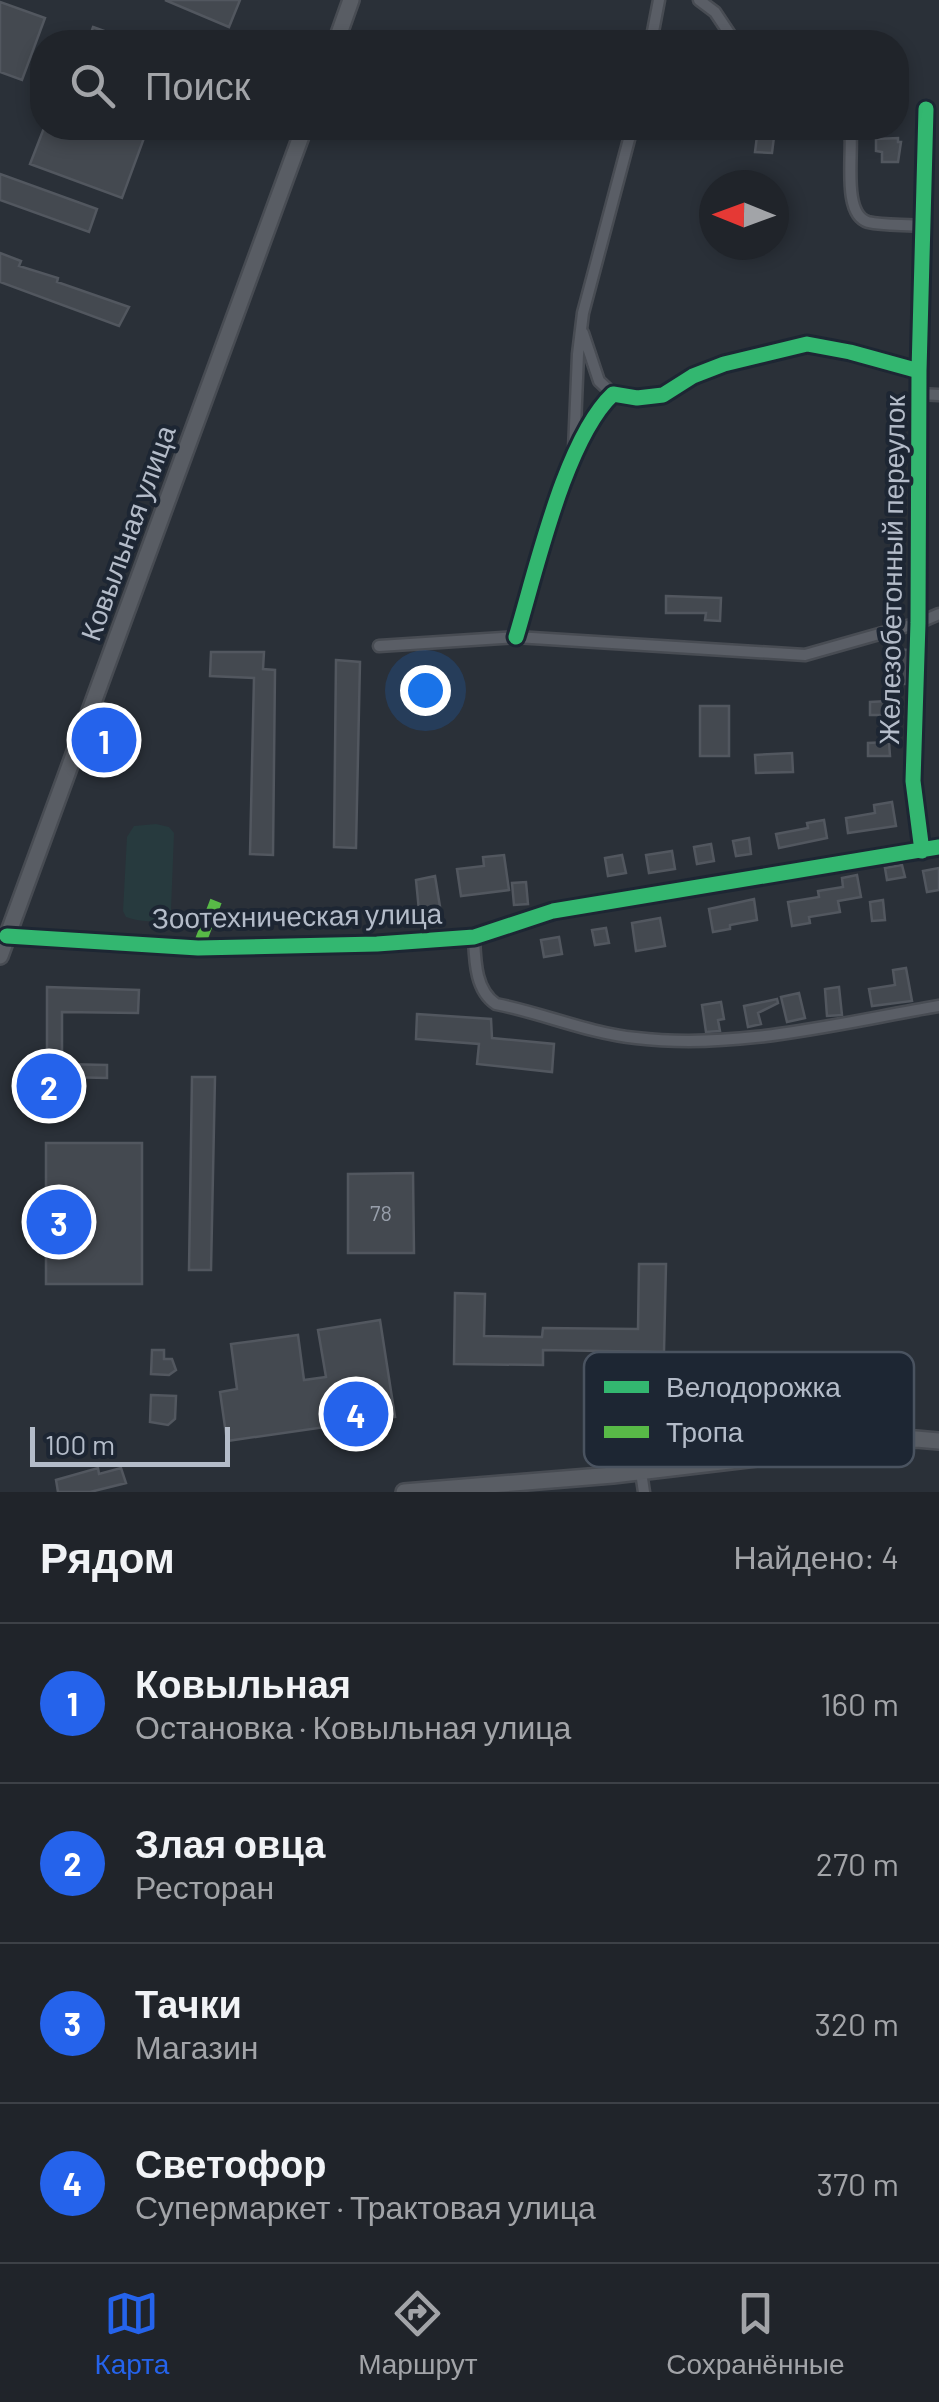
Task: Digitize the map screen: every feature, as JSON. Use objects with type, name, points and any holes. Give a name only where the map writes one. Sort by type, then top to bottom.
[{"type":"main road","points":[[340,30],[351,0]]},
{"type":"main road","name":"Ковыльная улица","points":[[0,956],[300,140]]},
{"type":"main road","points":[[914,1440],[939,1441]]},
{"type":"main road","points":[[404,1492],[684,1467]]},
{"type":"street","points":[[653,30],[659,0]]},
{"type":"street","points":[[700,0],[715,12],[727,30]]},
{"type":"street","name":"Железобетонный переулок","points":[[922,851],[914,781],[926,109]]},
{"type":"street","points":[[574,450],[581,328],[629,140]]},
{"type":"street","points":[[850,140],[851,202],[857,214],[866,222],[924,226]]},
{"type":"street","points":[[581,328],[599,381],[613,394],[638,398],[664,395],[693,376],[724,364],[807,344],[919,370]]},
{"type":"street","points":[[516,636],[574,450],[602,404],[613,394]]},
{"type":"street","points":[[919,394],[939,395]]},
{"type":"street","points":[[380,646],[516,636],[805,655],[939,614]]},
{"type":"street","name":"Зоотехническая улица","points":[[7,936],[198,948],[377,944],[474,937],[553,911],[939,847]]},
{"type":"street","points":[[474,937],[476,968],[485,996],[496,1004],[578,1028],[636,1038],[735,1041],[939,1006]]},
{"type":"street","points":[[641,1472],[644,1492]]},
{"type":"green space","points":[[134,826],[169,827],[174,833],[171,910],[163,919],[136,920],[126,917],[123,911],[127,837]]},
{"type":"building","points":[[165,0],[240,0],[229,27]]},
{"type":"building","points":[[0,2],[45,18],[41,30],[30,30],[30,58],[22,80],[0,72]]},
{"type":"building","points":[[39,140],[143,140],[122,198],[30,164]]},
{"type":"building","points":[[756,140],[774,140],[772,153],[755,152]]},
{"type":"building","points":[[876,140],[901,142],[898,162],[882,162],[882,152],[876,151]]},
{"type":"building","points":[[0,174],[97,209],[89,232],[0,200]]},
{"type":"building","points":[[0,253],[21,261],[19,266],[58,278],[57,282],[129,307],[119,326],[0,282]]},
{"type":"building","points":[[666,596],[721,598],[720,621],[705,620],[706,613],[666,613]]},
{"type":"building","points":[[894,649],[908,650],[906,684],[893,684]]},
{"type":"building","points":[[211,652],[264,652],[263,669],[275,670],[273,855],[250,854],[254,678],[210,676]]},
{"type":"building","points":[[336,660],[360,662],[356,848],[334,847]]},
{"type":"building","points":[[888,701],[889,715],[870,715],[870,702]]},
{"type":"building","points":[[700,706],[729,706],[729,756],[700,756]]},
{"type":"building","points":[[889,742],[890,756],[868,756],[868,743]]},
{"type":"building","points":[[792,753],[793,772],[756,773],[755,755]]},
{"type":"building","points":[[892,802],[896,826],[848,833],[846,818],[875,813],[874,805]]},
{"type":"building","points":[[824,820],[827,838],[779,848],[776,834],[808,828],[807,823]]},
{"type":"building","points":[[749,838],[751,854],[736,856],[733,841]]},
{"type":"building","points":[[711,844],[714,861],[697,864],[694,847]]},
{"type":"building","points":[[672,851],[675,869],[649,873],[646,855]]},
{"type":"building","points":[[504,855],[509,890],[461,896],[457,869],[484,866],[483,857]]},
{"type":"building","points":[[622,855],[626,873],[608,876],[605,858]]},
{"type":"building","points":[[902,865],[905,877],[887,880],[885,868]]},
{"type":"building","points":[[939,868],[939,890],[927,892],[923,871]]},
{"type":"building","points":[[857,875],[861,897],[838,901],[840,912],[809,917],[810,923],[792,926],[788,902],[819,897],[818,891],[843,887],[842,878]]},
{"type":"building","points":[[435,876],[442,919],[420,921],[416,880]]},
{"type":"building","points":[[526,882],[528,904],[514,905],[512,883]]},
{"type":"building","points":[[754,899],[757,920],[713,932],[709,909]]},
{"type":"building","points":[[883,900],[885,920],[872,921],[870,902]]},
{"type":"building","points":[[660,918],[665,946],[636,951],[632,923]]},
{"type":"building","points":[[606,928],[609,943],[595,945],[592,930]]},
{"type":"building","points":[[559,937],[562,954],[544,957],[541,940]]},
{"type":"building","points":[[906,968],[912,1001],[872,1006],[869,989],[895,985],[893,970]]},
{"type":"building","points":[[47,987],[139,990],[138,1013],[62,1012],[62,1064],[107,1065],[107,1078],[63,1077],[63,1099],[39,1099],[38,1053],[47,1053]]},
{"type":"building","points":[[839,987],[842,1015],[827,1016],[825,989]]},
{"type":"building","points":[[799,993],[805,1018],[787,1022],[781,997]]},
{"type":"building","points":[[777,999],[778,1003],[758,1013],[761,1024],[748,1027],[744,1006]]},
{"type":"building","points":[[721,1002],[724,1019],[718,1020],[720,1031],[706,1032],[702,1005]]},
{"type":"building","points":[[417,1014],[491,1019],[492,1038],[554,1044],[552,1072],[477,1064],[479,1044],[416,1039]]},
{"type":"building","points":[[192,1077],[215,1077],[211,1270],[189,1270]]},
{"type":"building","points":[[46,1143],[142,1143],[142,1284],[46,1284]]},
{"type":"building","points":[[413,1173],[414,1253],[348,1253],[348,1174]]},
{"type":"building","points":[[639,1264],[666,1264],[664,1352],[543,1350],[543,1365],[454,1364],[455,1293],[485,1294],[484,1336],[542,1337],[543,1328],[638,1329]]},
{"type":"building","points":[[380,1320],[395,1417],[227,1441],[220,1392],[237,1389],[231,1344],[298,1335],[304,1380],[326,1377],[318,1330]]},
{"type":"building","points":[[152,1350],[164,1350],[164,1359],[172,1359],[176,1370],[169,1375],[151,1374]]},
{"type":"building","points":[[151,1395],[176,1396],[175,1419],[168,1425],[150,1422]]},
{"type":"building","points":[[98,1468],[99,1474],[121,1468],[126,1483],[90,1492],[58,1492],[56,1480]]},
{"type":"marked path","points":[[198,948],[216,901]]},
{"type":"cycle path","points":[[922,851],[913,781],[926,109]]},
{"type":"cycle path","points":[[516,637],[566,473],[596,415],[613,394],[637,398],[663,395],[693,376],[724,364],[807,344],[919,371]]},
{"type":"cycle path","points":[[7,936],[198,948],[377,944],[474,937],[553,911],[939,847]]},
{"type":"place","name":"Ковыльная","points":[[104,740]]},
{"type":"place","name":"Злая овца","points":[[49,1086]]},
{"type":"place","name":"Тачки","points":[[59,1222]]},
{"type":"place","name":"Светофор","points":[[356,1414]]}]
